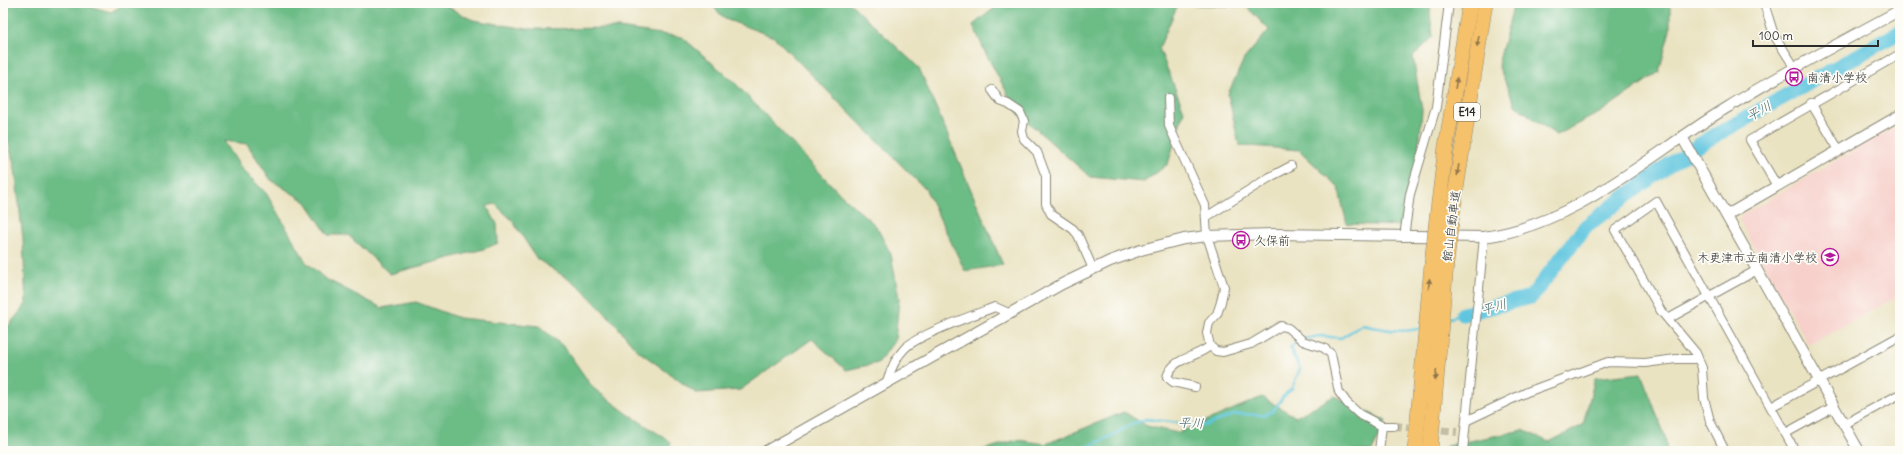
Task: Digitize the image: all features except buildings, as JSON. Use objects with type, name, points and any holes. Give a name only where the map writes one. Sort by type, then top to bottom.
[{"type":"highway","name":"館山自動車道","points":[[1444,220],[1446,146],[1470,3]]},
{"type":"highway","name":"館山自動車道","points":[[1415,451],[1424,339],[1434,305],[1444,220],[1485,3]]},
{"type":"highway","name":"館山自動車道","points":[[1430,451],[1439,336],[1434,305]]},
{"type":"street","points":[[1404,237],[1406,210],[1436,108],[1449,3]]},
{"type":"street","points":[[1764,3],[1774,35],[1795,68]]},
{"type":"street","points":[[766,451],[1093,269],[1141,250],[1184,239],[1208,236],[1272,234],[1484,237],[1521,228],[1576,205],[1617,181],[1728,107],[1900,10]]},
{"type":"street","points":[[1777,186],[1750,140],[1812,103],[1900,54]]},
{"type":"street","points":[[992,90],[1000,101],[1008,104],[1020,112],[1024,120],[1022,131],[1024,139],[1037,152],[1046,176],[1046,204],[1051,214],[1073,229],[1078,235],[1093,269]]},
{"type":"street","points":[[1168,98],[1169,126],[1205,205],[1208,236],[1224,287],[1217,314],[1210,323],[1207,333],[1210,346],[1216,351],[1223,352],[1251,344],[1281,326],[1288,328],[1301,340],[1324,348],[1332,354],[1340,392],[1359,414],[1382,426],[1394,426]]},
{"type":"street","points":[[1812,103],[1839,150]]},
{"type":"street","points":[[1727,216],[1900,115]]},
{"type":"street","points":[[1682,137],[1857,450]]},
{"type":"street","points":[[1206,217],[1270,177],[1291,166]]},
{"type":"street","points":[[1725,451],[1712,426],[1707,410],[1704,398],[1702,368],[1696,353],[1661,310],[1615,230],[1656,201],[1786,433],[1794,449],[1791,451]]},
{"type":"street","points":[[1463,451],[1461,432],[1466,421],[1484,237]]},
{"type":"street","points":[[1668,319],[1757,270]]},
{"type":"street","points":[[886,384],[891,369],[899,354],[916,341],[995,307],[1011,314]]},
{"type":"street","points":[[1771,407],[1900,336]]},
{"type":"street","points":[[1195,387],[1173,382],[1167,377],[1169,369],[1176,362],[1204,351],[1210,346]]},
{"type":"street","points":[[1466,421],[1527,392],[1608,362],[1645,363],[1676,359],[1698,359]]},
{"type":"street","points":[[1843,425],[1900,395]]},
{"type":"street","points":[[1786,433],[1833,407]]},
{"type":"street","points":[[1379,451],[1382,426]]},
{"type":"shaded area","name":"木更津市立南清小学校","points":[[1900,124],[1900,295],[1811,344],[1807,342],[1739,220],[1742,215]]},
{"type":"green space","points":[[3,3],[78,3],[111,12],[126,3],[440,3],[473,20],[527,29],[619,28],[682,37],[734,82],[841,195],[876,226],[891,254],[899,299],[895,340],[878,363],[846,370],[812,339],[740,390],[696,393],[637,350],[611,319],[579,286],[537,259],[512,220],[495,204],[487,206],[497,224],[498,243],[484,249],[390,274],[348,235],[328,235],[306,202],[271,180],[247,144],[224,141],[241,168],[266,193],[306,262],[324,278],[382,308],[416,302],[459,318],[539,326],[565,348],[593,388],[628,414],[671,442],[668,451],[3,451],[7,422],[3,414],[3,343],[6,329],[26,304],[23,239],[15,169],[3,120]]},
{"type":"green space","points":[[710,3],[850,3],[919,68],[1003,265],[965,271],[926,190],[774,37],[725,19]]},
{"type":"green space","points":[[1001,3],[1431,3],[1430,13],[1433,37],[1413,57],[1422,110],[1418,164],[1404,226],[1347,224],[1338,187],[1299,150],[1239,145],[1228,94],[1244,59],[1269,30],[1247,7],[1178,4],[1159,48],[1184,111],[1168,164],[1144,182],[1090,177],[1018,113],[986,54],[973,25]]},
{"type":"green space","points":[[1514,3],[1666,3],[1670,7],[1670,30],[1659,72],[1601,112],[1556,135],[1515,105],[1498,65]]},
{"type":"green space","points":[[1641,373],[1665,436],[1667,451],[1445,451],[1446,446],[1523,430],[1549,442],[1583,425],[1595,378]]},
{"type":"green space","points":[[1334,396],[1386,421],[1372,451],[979,451],[1017,440],[1046,444],[1124,412],[1147,426],[1178,433],[1262,397],[1296,417]]},
{"type":"waterway","name":"平川","points":[[1463,314],[1531,297],[1586,226],[1664,168],[1707,140],[1900,32]]},
{"type":"waterway","name":"平川","points":[[1447,319],[1463,314]]},
{"type":"waterway","name":"平川","points":[[1304,339],[1320,336],[1341,338],[1362,325],[1399,331],[1422,328]]},
{"type":"waterway","name":"平川","points":[[1073,451],[1088,447],[1130,425],[1146,419],[1204,426],[1236,414],[1263,415],[1273,411],[1283,397],[1292,388],[1300,369],[1290,348],[1299,341]]},
{"type":"tunnel","points":[[1394,426],[1457,432]]},
{"type":"place","name":"南清小学校","points":[[1794,77]]},
{"type":"place","name":"久保前","points":[[1241,240]]},
{"type":"place","name":"木更津市立南清小学校","points":[[1830,257]]}]
